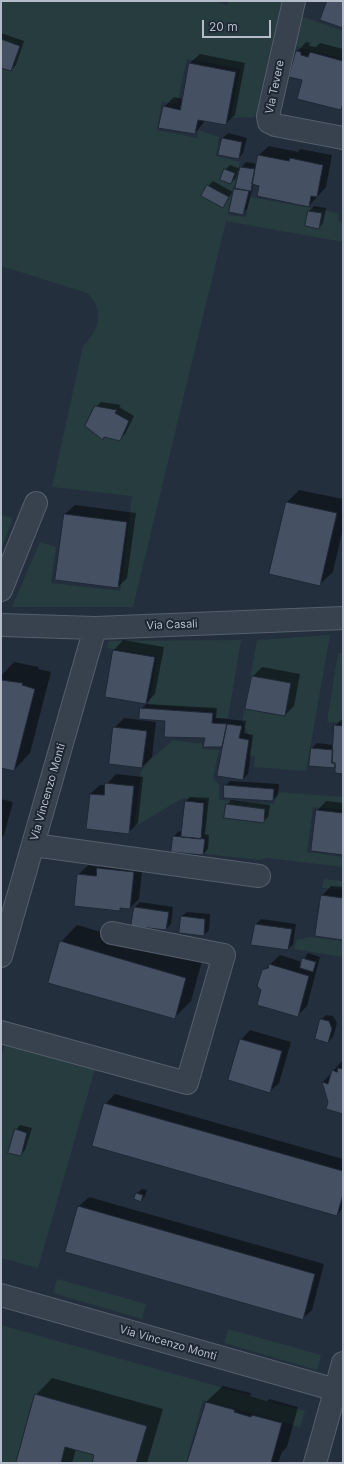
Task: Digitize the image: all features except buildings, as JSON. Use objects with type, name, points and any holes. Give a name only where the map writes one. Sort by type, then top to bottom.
[{"type":"street","name":"Via Tevere","points":[[294,1],[268,116],[269,122],[275,125],[343,138]]},
{"type":"street","points":[[1,590],[36,503]]},
{"type":"street","points":[[343,602],[343,618]]},
{"type":"street","name":"Via Casali","points":[[1,625],[95,628],[343,618]]},
{"type":"street","name":"Via Vincenzo Monti","points":[[1,956],[9,900],[35,840],[95,628]]},
{"type":"street","points":[[35,840],[259,871]]},
{"type":"street","points":[[1,1032],[187,1083],[224,955],[112,933]]},
{"type":"street","name":"Via Vincenzo Monti","points":[[1,1295],[336,1390]]},
{"type":"street","points":[[315,1463],[343,1363]]},
{"type":"green space","points":[[1,1],[214,1],[227,5],[228,1],[282,1],[255,117],[230,118],[240,69],[187,59],[177,104],[162,102],[157,130],[197,138],[199,130],[219,137],[216,156],[240,162],[228,215],[246,217],[250,197],[339,213],[338,221],[343,222],[343,242],[226,221],[133,607],[12,607],[40,542],[56,547],[51,583],[120,591],[132,496],[52,487],[83,346],[89,340],[96,327],[98,313],[93,300],[87,293],[1,266]]},
{"type":"green space","points":[[300,16],[343,31],[343,59],[293,46]]},
{"type":"green space","points":[[1,515],[13,518],[1,550]]},
{"type":"green space","points":[[330,635],[306,771],[254,767],[255,756],[249,756],[251,740],[242,722],[257,640]]},
{"type":"green space","points":[[241,640],[228,718],[214,718],[215,710],[149,705],[157,656],[107,648],[109,641]]},
{"type":"green space","points":[[343,645],[343,723],[327,722],[338,653],[342,653]]},
{"type":"green space","points":[[173,740],[202,744],[202,749],[219,750],[213,778],[219,785],[219,800],[274,804],[277,792],[343,797],[343,810],[313,807],[307,852],[343,857],[343,867],[267,858],[261,860],[205,854],[207,838],[203,836],[206,800],[183,798],[134,827],[141,771],[150,760]]},
{"type":"green space","points":[[324,879],[343,881],[343,890],[322,888]]},
{"type":"green space","points":[[309,937],[343,941],[343,957],[294,949],[297,940]]},
{"type":"green space","points":[[7,1038],[97,1062],[38,1268],[1,1258],[1,1057]]},
{"type":"green space","points":[[57,1279],[146,1304],[142,1319],[53,1293]]},
{"type":"green space","points":[[1,1325],[305,1411],[300,1427],[203,1400],[186,1463],[1,1463]]},
{"type":"green space","points":[[228,1329],[321,1355],[317,1370],[224,1343]]}]
